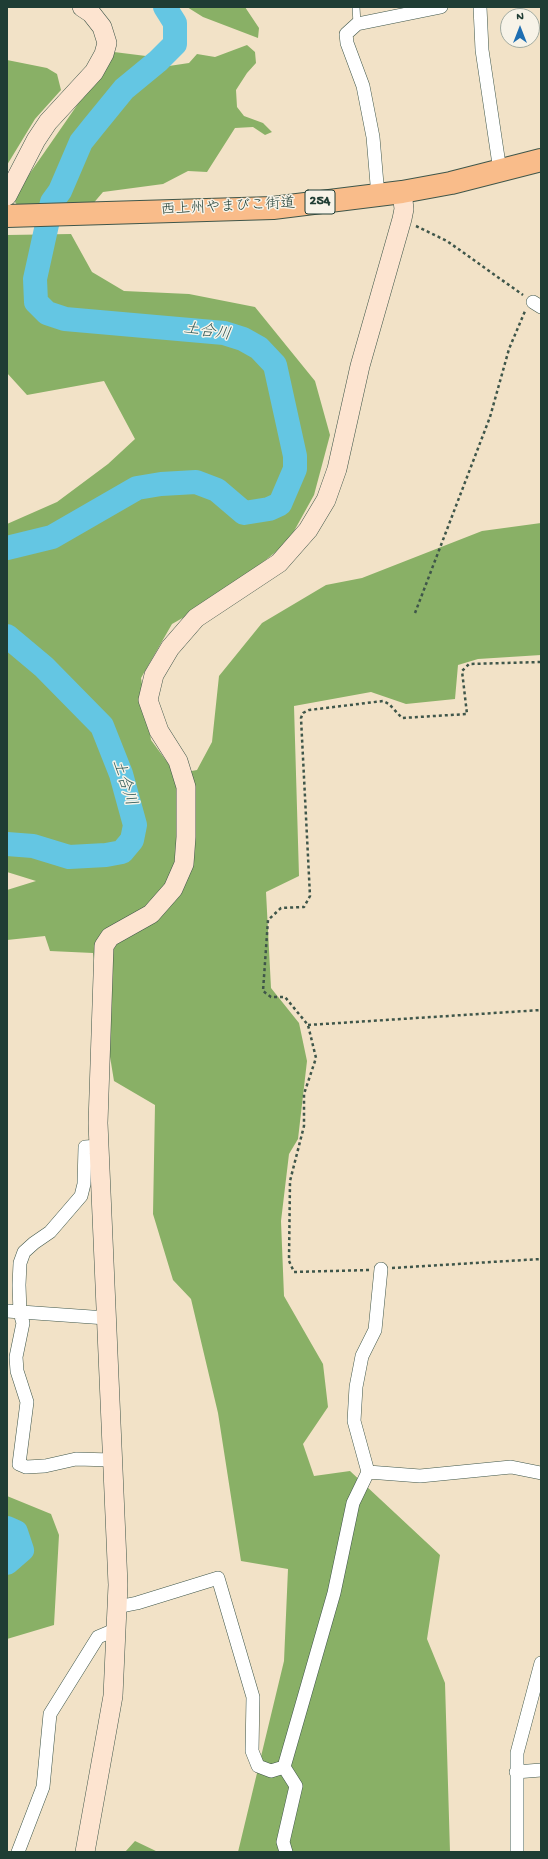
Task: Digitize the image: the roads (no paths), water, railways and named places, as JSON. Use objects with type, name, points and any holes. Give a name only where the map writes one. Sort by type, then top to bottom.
[{"type":"highway","name":"西上州やまびこ街道","points":[[14,216],[273,208],[402,192],[500,171],[541,160]]},
{"type":"street","points":[[7,196],[36,140],[48,122],[94,72],[104,54],[107,43],[102,27],[91,12],[82,7]]},
{"type":"street","points":[[378,196],[373,136],[363,86],[347,44],[346,34],[357,24],[441,7]]},
{"type":"street","points":[[480,7],[482,50],[500,171]]},
{"type":"street","points":[[85,1852],[113,1696],[118,1585],[99,1146],[104,946],[110,937],[152,914],[173,889],[184,864],[186,837],[186,787],[178,761],[159,731],[148,700],[154,676],[170,648],[196,618],[279,563],[308,530],[326,500],[337,469],[360,366],[402,219],[404,208],[402,192]]},
{"type":"street","points":[[99,1146],[85,1147],[84,1184],[81,1196],[50,1232],[34,1242],[24,1252],[20,1263],[14,1312],[23,1323],[16,1357],[17,1371],[27,1402],[19,1464],[26,1468],[45,1466],[76,1459],[112,1460]]},
{"type":"street","points":[[286,1852],[283,1842],[296,1786],[284,1767],[334,1593],[353,1503],[368,1472],[354,1421],[356,1387],[362,1356],[375,1330],[381,1269]]},
{"type":"street","points":[[14,1312],[106,1318]]},
{"type":"street","points":[[368,1472],[420,1476],[511,1467],[541,1473]]},
{"type":"street","points":[[117,1607],[137,1603],[218,1578],[254,1697],[252,1751],[258,1766],[270,1771],[284,1767]]},
{"type":"street","points":[[18,1852],[43,1787],[50,1714],[98,1637],[117,1629]]},
{"type":"street","points":[[517,1852],[517,1753],[541,1663]]},
{"type":"street","points":[[516,1772],[541,1770]]},
{"type":"lane","points":[[356,7],[357,24]]},
{"type":"waterway","name":"土合川","points":[[7,548],[52,537],[137,488],[161,484],[196,482],[217,490],[244,513],[269,509],[280,504],[295,469],[295,456],[275,365],[259,348],[243,339],[224,333],[65,319],[47,313],[36,302],[35,279],[52,202],[60,191],[81,142],[124,89],[158,61],[175,44],[175,23],[165,7]]},
{"type":"waterway","name":"土合川","points":[[7,636],[44,667],[102,726],[121,774],[135,825],[132,840],[122,852],[106,855],[69,857],[33,846],[7,844]]},
{"type":"waterway","name":"土合川","points":[[7,1528],[16,1532],[22,1550],[7,1563]]}]
